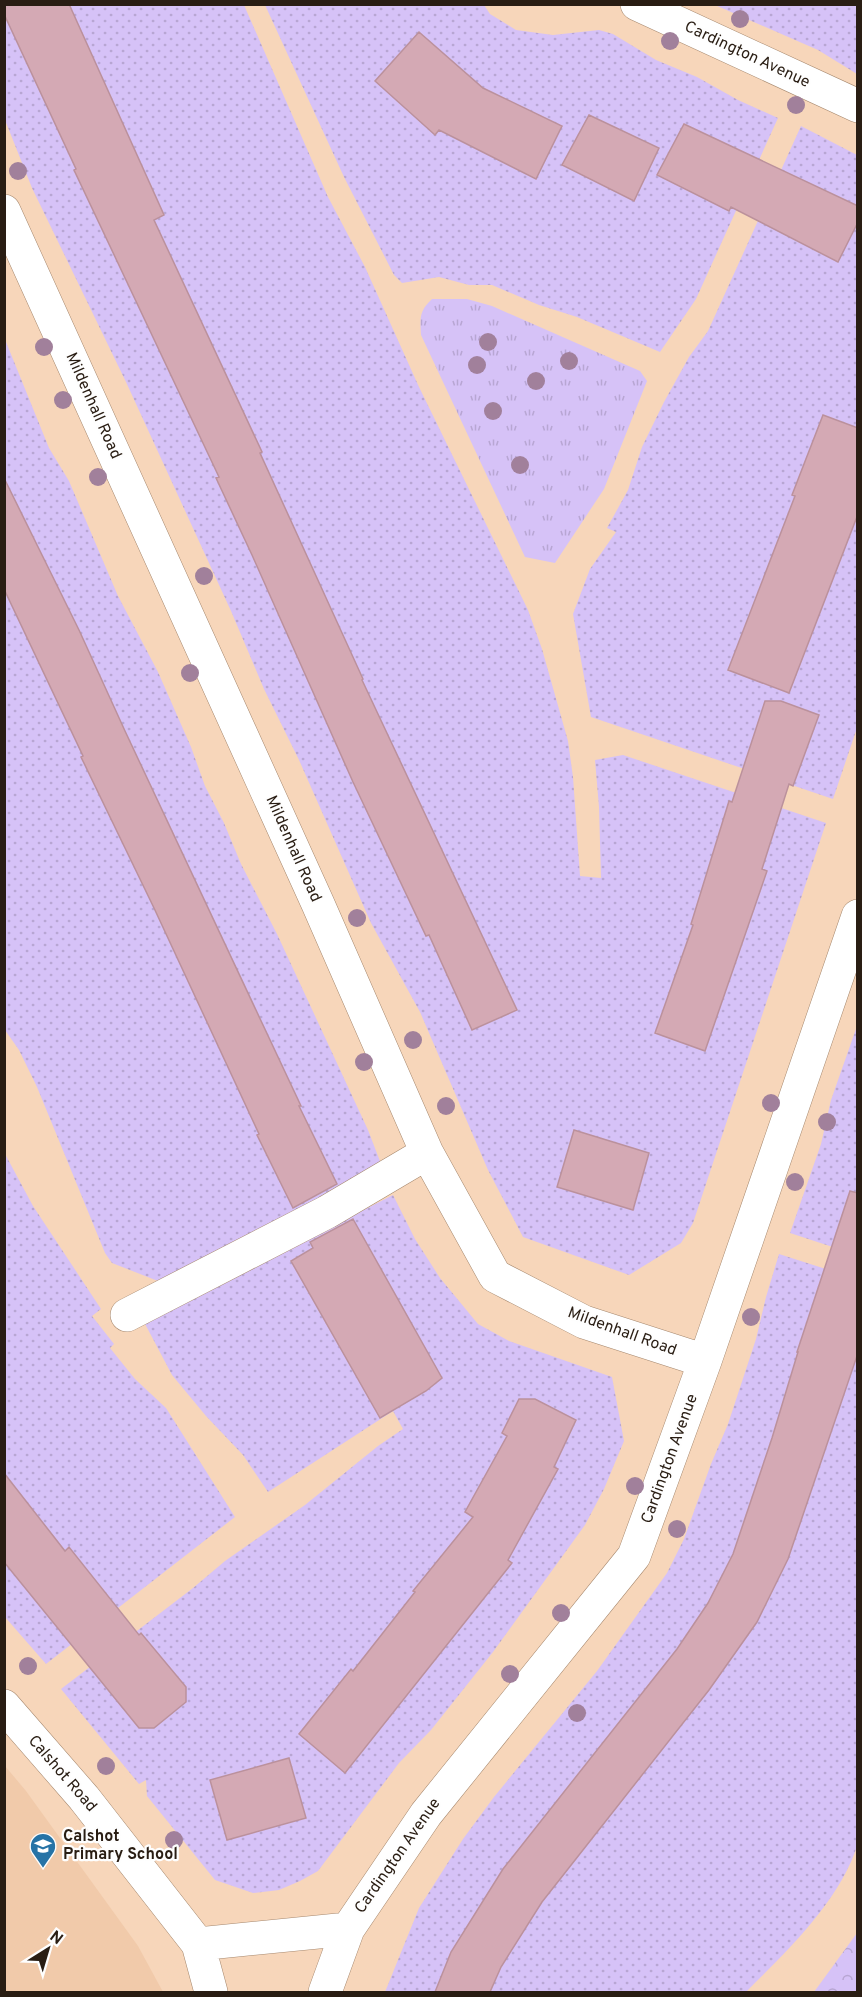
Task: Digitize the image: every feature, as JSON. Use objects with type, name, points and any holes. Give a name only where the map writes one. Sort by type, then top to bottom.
[{"type":"street","name":"Cardington Avenue","points":[[637,4],[858,106]]},
{"type":"street","name":"Mildenhall Road","points":[[4,211],[318,904],[427,1153],[495,1276],[584,1322],[705,1361]]},
{"type":"street","name":"Cardington Avenue","points":[[325,1992],[348,1929],[426,1814],[634,1556],[705,1361],[858,916]]},
{"type":"street","points":[[127,1315],[327,1212],[427,1153]]},
{"type":"street","name":"Calshot Road","points":[[4,1707],[84,1798],[198,1944],[211,1992]]},
{"type":"street","name":"Cardington Avenue","points":[[198,1944],[348,1929]]},
{"type":"shaded area","name":"Calshot Primary School","points":[[5,1766],[26,1791],[138,1946],[163,1992],[5,1992]]},
{"type":"green space","points":[[4,5],[244,5],[328,197],[365,267],[419,387],[528,610],[542,649],[568,741],[580,876],[601,878],[595,760],[623,755],[826,823],[693,1223],[681,1243],[629,1275],[523,1237],[488,1170],[420,1012],[371,923],[126,382],[32,188],[5,120]]},
{"type":"green space","points":[[265,5],[484,5],[490,14],[516,30],[553,35],[599,30],[613,34],[656,60],[697,77],[738,100],[778,118],[696,299],[660,352],[492,285],[469,285],[439,277],[402,283],[394,275],[344,177]]},
{"type":"green space","points":[[715,5],[857,5],[857,74],[818,50]]},
{"type":"green space","points":[[801,126],[857,155],[858,725],[833,799],[591,717],[573,614],[590,569],[616,532],[607,528],[628,490],[642,447],[689,357],[708,331]]},
{"type":"green space","points":[[432,299],[467,299],[492,306],[640,371],[647,381],[604,489],[555,563],[525,557],[421,335],[421,315]]},
{"type":"green space","points":[[4,337],[49,448],[69,481],[118,596],[158,672],[191,747],[205,786],[277,934],[368,1130],[383,1169],[163,1283],[112,1263],[105,1253],[37,1087],[19,1050],[5,1030]]},
{"type":"green space","points":[[857,1026],[857,1255],[790,1233],[821,1144],[831,1100]]},
{"type":"green space","points":[[4,1152],[33,1206],[101,1309],[92,1316],[114,1344],[110,1348],[135,1379],[166,1408],[235,1517],[46,1664],[5,1617]]},
{"type":"green space","points":[[393,1195],[415,1239],[440,1278],[478,1324],[509,1341],[612,1377],[624,1441],[604,1489],[585,1525],[493,1652],[431,1730],[399,1763],[318,1871],[279,1890],[253,1893],[215,1880],[147,1796],[146,1780],[139,1784],[61,1689],[225,1561],[305,1505],[378,1446],[403,1429],[393,1411],[268,1492],[243,1455],[172,1375],[144,1322]]},
{"type":"green space","points":[[779,1254],[857,1279],[858,1843],[839,1885],[811,1924],[746,1992],[385,1992],[419,1908],[463,1839],[494,1797],[597,1671],[667,1573],[684,1539],[728,1424],[756,1339]]},
{"type":"green space","points":[[857,1933],[857,1992],[814,1992]]},
{"type":"building","points":[[4,4],[69,4],[164,215],[154,220],[262,452],[260,453],[362,680],[517,1010],[472,1030],[429,935],[426,936],[353,782],[216,478],[219,477],[74,170],[76,169],[4,14]]},
{"type":"building","points":[[419,32],[483,88],[562,126],[536,179],[439,130],[435,135],[375,81]]},
{"type":"building","points":[[589,115],[659,148],[634,201],[562,165]]},
{"type":"building","points":[[684,124],[858,206],[858,222],[838,262],[731,207],[729,211],[657,175]]},
{"type":"building","points":[[823,415],[858,428],[858,514],[789,693],[728,670],[795,496],[792,495]]},
{"type":"building","points":[[4,478],[79,630],[337,1184],[293,1208],[4,589]]},
{"type":"building","points":[[765,701],[781,701],[819,715],[793,786],[789,784],[762,869],[767,871],[705,1051],[655,1033],[693,925],[691,924],[729,801],[732,802]]},
{"type":"building","points":[[574,1130],[649,1153],[633,1210],[557,1187]]},
{"type":"building","points":[[850,1191],[858,1193],[858,1353],[788,1559],[757,1622],[709,1690],[542,1902],[501,1967],[490,1992],[435,1992],[451,1952],[503,1869],[677,1649],[708,1603],[733,1554]]},
{"type":"building","points":[[353,1219],[442,1378],[426,1391],[380,1418],[291,1261],[313,1248],[310,1242]]},
{"type":"building","points":[[519,1399],[535,1399],[576,1420],[554,1467],[558,1469],[508,1560],[512,1563],[345,1773],[299,1734],[351,1669],[353,1671],[415,1592],[413,1591],[473,1517],[465,1512],[507,1436],[502,1433]]},
{"type":"building","points":[[4,1473],[65,1551],[69,1547],[139,1635],[141,1633],[186,1687],[186,1702],[154,1728],[139,1728],[4,1562]]},
{"type":"building","points":[[289,1758],[306,1818],[227,1840],[210,1780]]},
{"type":"place","name":"Calshot Primary School","points":[[43,1869]]}]
